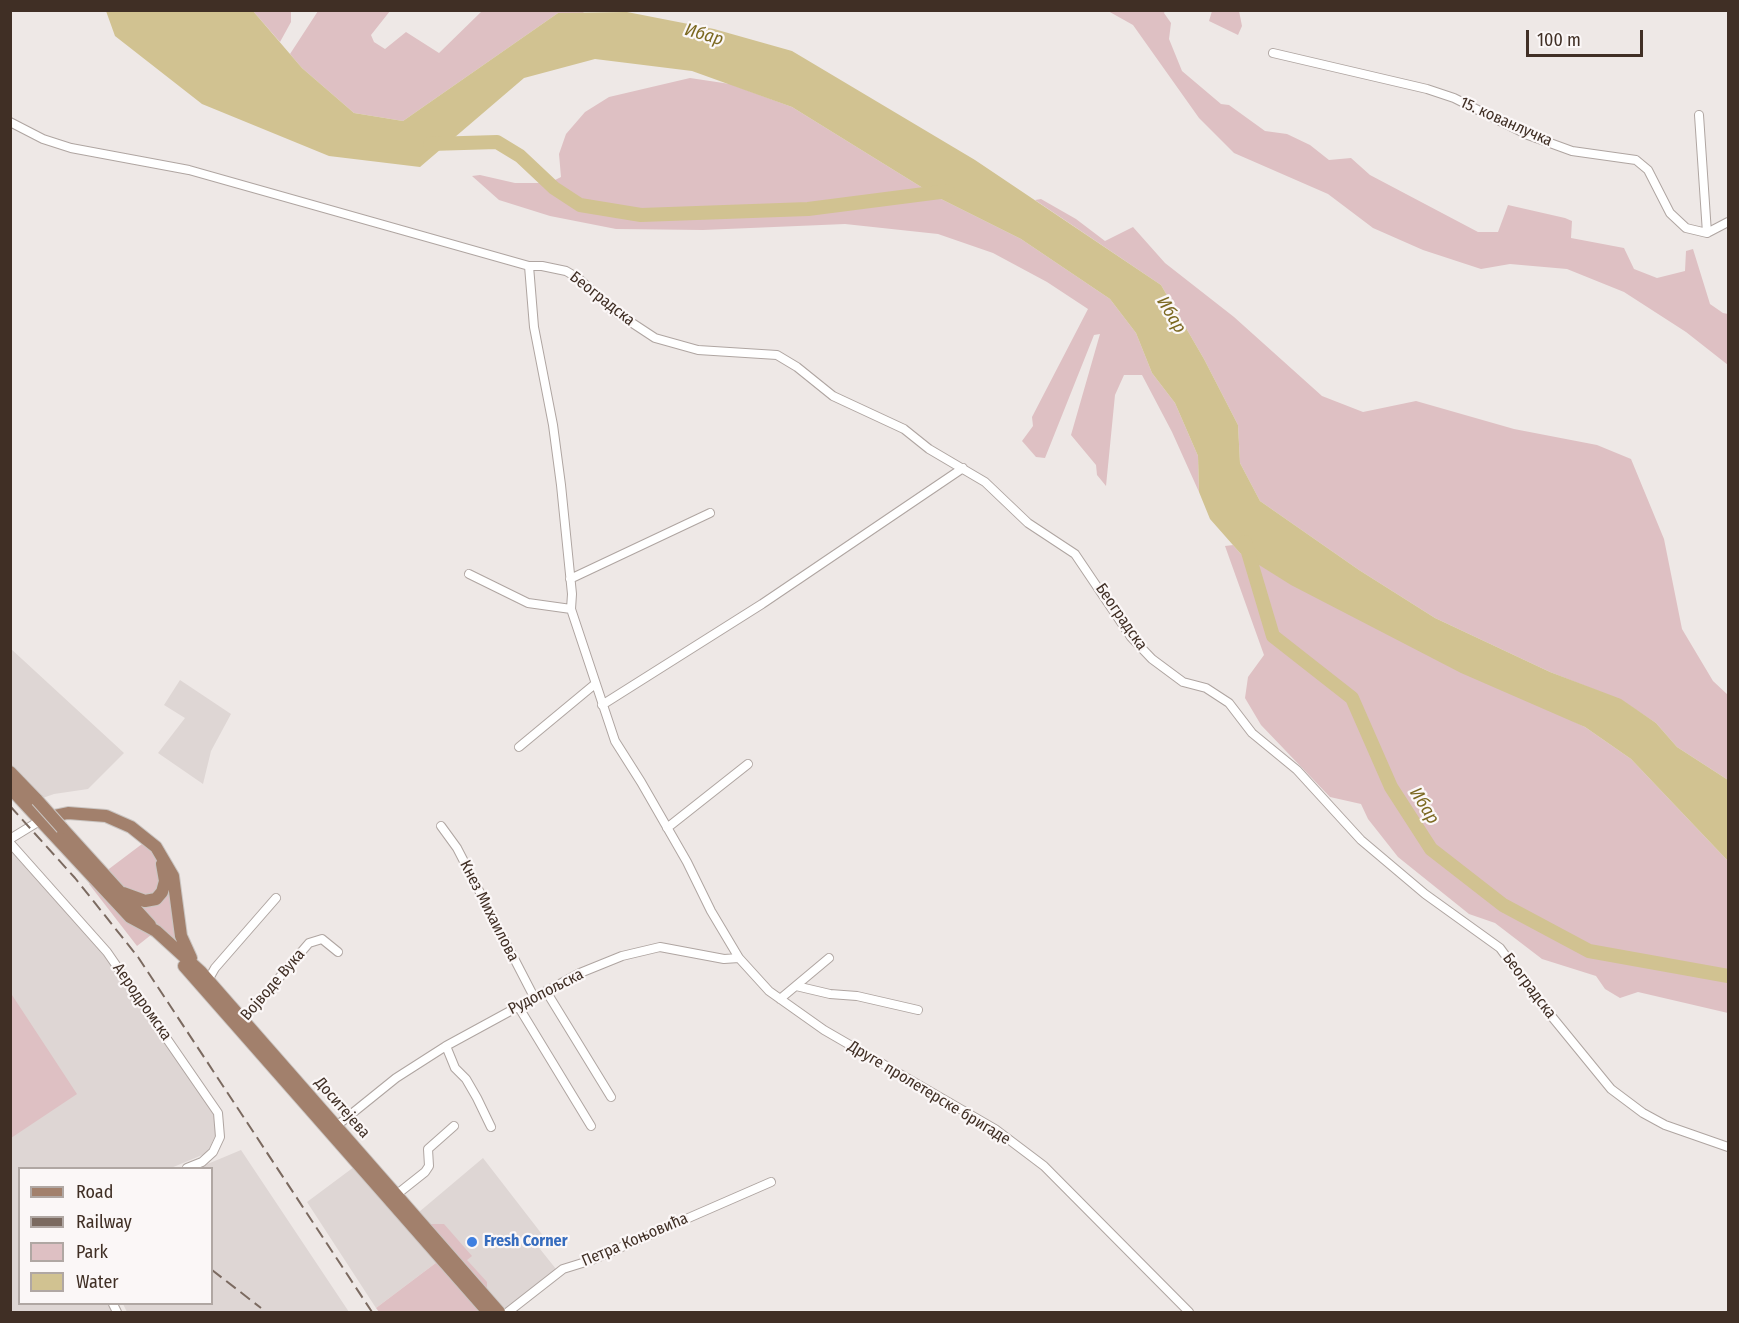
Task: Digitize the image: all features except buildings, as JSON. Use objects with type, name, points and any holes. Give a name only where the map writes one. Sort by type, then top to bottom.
[{"type":"main road","name":"Доситејева","points":[[10,771],[156,931],[204,980],[488,1312]]},
{"type":"main road","points":[[10,788],[130,917],[156,931]]},
{"type":"main road","points":[[40,820],[62,814],[84,813],[106,816],[131,827],[156,847],[167,864],[175,884],[181,936],[204,980]]},
{"type":"main road","points":[[119,891],[139,899],[152,900],[162,892],[165,881],[160,860],[154,850],[131,827]]},
{"type":"main road","name":"Доситејева","points":[[333,1130],[396,1195],[499,1312]]},
{"type":"street","name":"15. кованлучка","points":[[1274,53],[1427,89],[1454,98],[1528,135],[1572,151],[1636,160],[1648,170],[1670,213],[1686,228],[1707,233]]},
{"type":"street","points":[[1699,115],[1707,233],[1728,222]]},
{"type":"street","name":"Београдска","points":[[10,122],[43,139],[71,148],[189,170],[529,266],[566,271],[578,278],[614,311],[655,338],[698,350],[777,355],[797,367],[833,396],[904,429],[929,449],[963,468],[995,490],[1028,523],[1075,554],[1131,637],[1152,659],[1183,682],[1206,688],[1230,703],[1252,733],[1297,770],[1361,840],[1425,894],[1500,948],[1535,996],[1611,1089],[1643,1113],[1665,1125],[1728,1147]]},
{"type":"street","points":[[529,266],[534,327],[553,425],[570,579],[571,609],[615,741],[667,828],[739,958]]},
{"type":"street","points":[[602,705],[762,604],[963,468]]},
{"type":"street","points":[[570,579],[710,513]]},
{"type":"street","points":[[470,574],[528,603],[571,609]]},
{"type":"street","points":[[519,747],[595,684]]},
{"type":"street","points":[[667,828],[748,764]]},
{"type":"street","points":[[10,841],[40,820]]},
{"type":"street","name":"Кнез Михаилова","points":[[441,826],[457,848],[534,997]]},
{"type":"street","name":"Аеродромска","points":[[10,841],[107,952],[218,1113],[220,1137],[213,1152],[202,1162],[190,1167]]},
{"type":"street","points":[[204,980],[276,898]]},
{"type":"street","name":"Војводе Вука","points":[[240,1023],[309,944],[322,939],[339,952]]},
{"type":"street","name":"Рудопољска","points":[[333,1130],[396,1078],[446,1046],[580,973],[622,956],[660,947],[724,959],[739,958]]},
{"type":"street","name":"Друге пролетерске бригаде","points":[[739,958],[762,984],[780,999],[875,1061],[995,1129],[1044,1166],[1189,1312]]},
{"type":"street","points":[[780,999],[829,958]]},
{"type":"street","points":[[796,986],[879,1000],[918,1010]]},
{"type":"street","points":[[546,991],[611,1097]]},
{"type":"street","points":[[518,1006],[591,1126]]},
{"type":"street","points":[[446,1046],[456,1068],[466,1079],[491,1127]]},
{"type":"street","points":[[396,1195],[425,1172],[429,1166],[428,1149],[454,1126]]},
{"type":"street","name":"Петра Коњовића","points":[[508,1312],[563,1269],[592,1260],[771,1182]]},
{"type":"street","points":[[519,1303],[524,1312]]},
{"type":"shaded area","points":[[10,648],[124,753],[88,789],[54,794],[37,800],[11,771]]},
{"type":"shaded area","points":[[180,680],[231,714],[211,751],[203,784],[158,753],[185,718],[164,705]]},
{"type":"shaded area","points":[[16,848],[107,952],[213,1113],[216,1124],[216,1134],[207,1153],[173,1167],[18,1167],[18,1305],[111,1305],[114,1312],[11,1312],[10,851]]},
{"type":"shaded area","points":[[241,1150],[349,1312],[127,1312],[124,1305],[213,1305],[213,1167],[200,1167]]},
{"type":"shaded area","points":[[483,1158],[548,1242],[540,1249],[556,1269],[507,1311],[419,1212]]},
{"type":"shaded area","points":[[358,1164],[441,1259],[376,1308],[307,1202]]},
{"type":"green space","points":[[253,11],[291,11],[291,22],[280,42]]},
{"type":"green space","points":[[318,11],[390,11],[371,35],[374,42],[385,49],[406,32],[439,53],[482,11],[585,11],[583,13],[558,13],[403,121],[354,113],[302,68],[290,54]]},
{"type":"green space","points":[[1108,11],[1165,11],[1171,23],[1169,39],[1182,71],[1221,104],[1229,105],[1265,131],[1287,134],[1310,145],[1329,160],[1351,158],[1370,175],[1478,232],[1498,232],[1508,205],[1565,218],[1572,221],[1571,238],[1624,248],[1634,269],[1657,278],[1685,271],[1686,251],[1693,249],[1710,304],[1728,314],[1728,365],[1686,332],[1624,292],[1567,269],[1510,264],[1481,269],[1423,250],[1373,228],[1328,194],[1234,153],[1199,118],[1133,25]]},
{"type":"green space","points":[[1212,11],[1239,11],[1242,26],[1238,35],[1209,21]]},
{"type":"green space","points":[[690,78],[730,84],[792,107],[939,198],[1021,239],[1110,299],[1136,333],[1152,373],[1175,403],[1198,456],[1199,492],[1172,432],[1142,375],[1124,375],[1115,395],[1106,486],[1097,475],[1096,465],[1071,435],[1100,334],[1094,335],[1045,458],[1036,457],[1022,441],[1033,426],[1032,417],[1088,309],[1047,282],[993,253],[938,234],[845,224],[703,230],[616,229],[550,216],[499,200],[472,176],[480,175],[515,183],[549,183],[561,177],[559,154],[566,134],[585,112],[609,97]]},
{"type":"green space","points":[[1041,199],[1076,219],[1105,241],[1133,227],[1165,263],[1234,317],[1322,396],[1363,412],[1416,401],[1514,429],[1597,445],[1631,459],[1664,539],[1682,629],[1713,681],[1728,695],[1728,780],[1677,747],[1656,723],[1621,700],[1550,672],[1435,618],[1359,570],[1260,501],[1240,463],[1238,425],[1204,359],[1161,285],[1035,200]]},
{"type":"green space","points":[[1233,545],[1240,553],[1585,727],[1631,759],[1728,861],[1728,1013],[1638,992],[1620,998],[1605,989],[1596,976],[1542,959],[1495,923],[1469,914],[1398,857],[1368,819],[1361,804],[1330,797],[1261,725],[1245,698],[1248,677],[1264,655],[1225,546]]},
{"type":"green space","points":[[146,841],[167,864],[185,947],[156,931],[137,946],[89,884]]},
{"type":"green space","points":[[12,995],[77,1094],[11,1138],[10,997]]},
{"type":"green space","points":[[430,1224],[444,1224],[472,1256],[467,1260],[487,1282],[487,1288]]},
{"type":"green space","points":[[441,1259],[484,1308],[478,1312],[379,1312],[376,1308]]},
{"type":"water","points":[[106,11],[253,11],[302,68],[354,113],[403,121],[558,13],[627,12],[714,29],[792,51],[975,160],[1161,285],[1204,359],[1238,425],[1240,463],[1260,501],[1359,570],[1435,618],[1550,672],[1621,699],[1656,723],[1677,747],[1728,780],[1728,861],[1631,759],[1585,727],[1461,673],[1291,585],[1240,553],[1210,519],[1199,492],[1198,456],[1175,403],[1152,373],[1136,333],[1110,299],[1021,239],[939,198],[792,107],[692,71],[595,59],[524,78],[420,167],[329,156],[202,104],[115,36]]},
{"type":"waterway","name":"Ибар","points":[[430,144],[497,142],[520,156],[554,188],[580,205],[641,215],[808,209],[948,191]]},
{"type":"waterway","name":"Ибар","points":[[1245,542],[1273,636],[1352,698],[1391,787],[1431,849],[1503,905],[1589,951],[1728,976]]},
{"type":"railway","points":[[10,806],[75,878],[138,957],[372,1312]]},
{"type":"railway","points":[[213,1271],[261,1308]]},
{"type":"place","name":"Fresh Corner","points":[[472,1242]]}]
